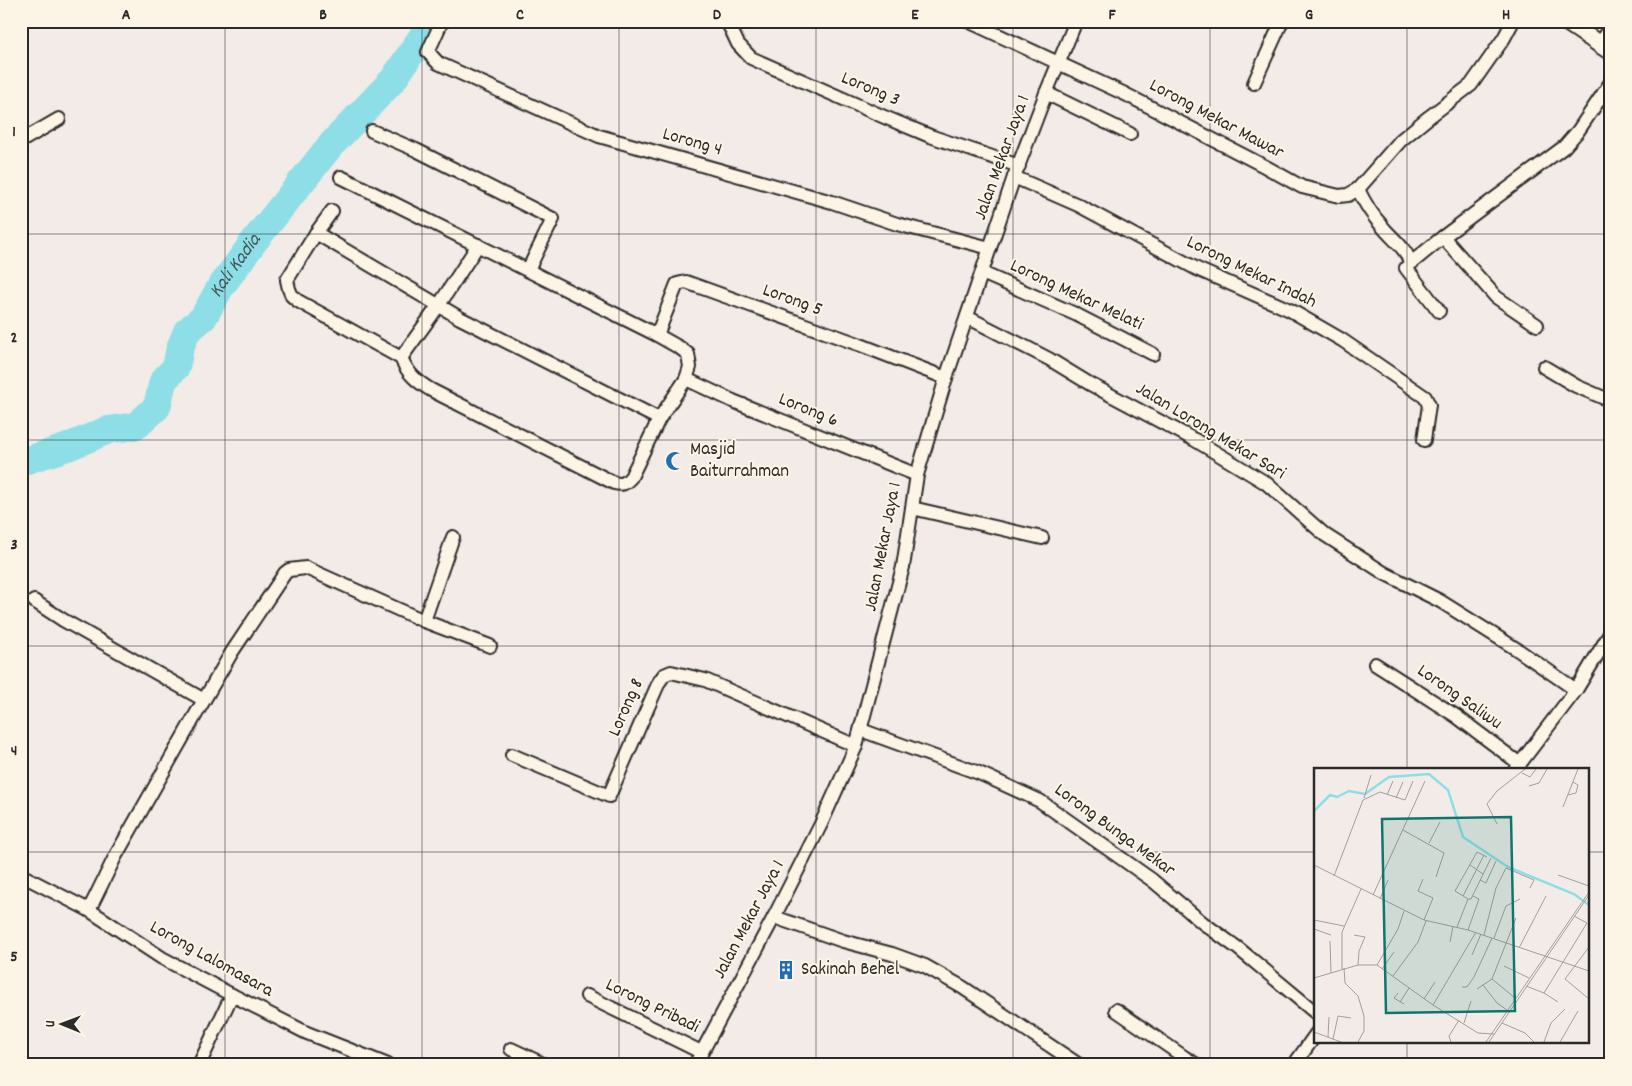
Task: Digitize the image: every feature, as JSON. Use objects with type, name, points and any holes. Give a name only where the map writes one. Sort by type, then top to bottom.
[{"type":"street","name":"Lorong 4","points":[[442,21],[428,52],[438,63],[599,136],[832,202],[897,224],[990,248]]},
{"type":"street","name":"Lorong 3","points":[[727,21],[738,44],[751,58],[882,116],[1016,172]]},
{"type":"street","name":"Lorong Mekar Mawar","points":[[968,21],[1126,94],[1266,167],[1302,188],[1340,196],[1348,196],[1358,189]]},
{"type":"street","name":"Jalan Mekar Jaya 1","points":[[695,1065],[774,917],[856,746],[903,567],[917,475],[946,378],[1016,172],[1076,21]]},
{"type":"street","points":[[1254,83],[1282,21]]},
{"type":"street","points":[[1410,264],[1405,252],[1382,228],[1363,200],[1358,189],[1401,140],[1471,85],[1504,38],[1513,21]]},
{"type":"street","points":[[1565,21],[1605,48],[1611,29],[1601,21]]},
{"type":"street","points":[[1440,311],[1406,268],[1443,237],[1564,147],[1578,131],[1611,82]]},
{"type":"street","points":[[1046,93],[1130,134]]},
{"type":"street","points":[[21,140],[59,119]]},
{"type":"street","points":[[372,131],[416,150],[553,219],[528,270]]},
{"type":"street","name":"Lorong Mekar Indah","points":[[1016,172],[1197,269],[1290,310],[1342,340],[1425,397],[1429,405],[1424,440]]},
{"type":"street","points":[[332,211],[287,280],[292,296],[402,358],[406,369],[416,381],[431,390],[614,483],[621,485],[626,483],[631,477],[659,419],[686,379],[690,367],[688,354],[657,335],[341,177]]},
{"type":"street","points":[[316,233],[460,318],[659,419]]},
{"type":"street","points":[[1443,237],[1496,297],[1537,325]]},
{"type":"street","points":[[402,358],[478,245]]},
{"type":"street","name":"Lorong Mekar Melati","points":[[982,273],[1075,314],[1154,354]]},
{"type":"street","name":"Lorong 5","points":[[657,335],[677,284],[686,282],[946,378]]},
{"type":"street","name":"Jalan Lorong Mekar Sari","points":[[967,318],[1048,359],[1090,384],[1195,440],[1266,483],[1325,535],[1384,573],[1440,601],[1518,650],[1576,690]]},
{"type":"street","points":[[1544,367],[1576,386],[1611,401]]},
{"type":"street","name":"Lorong 6","points":[[686,379],[741,404],[917,475]]},
{"type":"street","points":[[912,508],[1042,538]]},
{"type":"street","points":[[424,621],[453,537]]},
{"type":"street","points":[[89,910],[115,857],[204,700],[243,636],[285,573],[289,570],[306,568],[424,621],[490,646]]},
{"type":"street","points":[[34,601],[63,620],[204,700]]},
{"type":"street","points":[[1518,767],[1576,690],[1611,632]]},
{"type":"street","name":"Lorong Saliwu","points":[[1375,664],[1456,716],[1518,767]]},
{"type":"street","name":"Lorong 8","points":[[512,755],[609,796],[658,682],[664,675],[671,672],[705,680],[856,746]]},
{"type":"street","name":"Lorong Bunga Mekar","points":[[861,730],[979,773],[1040,801],[1152,880],[1314,1011]]},
{"type":"street","name":"Lorong Lalomasara","points":[[21,875],[89,910],[162,958],[232,995],[307,1033],[388,1065]]},
{"type":"street","points":[[774,917],[843,941],[892,954],[925,966],[962,987],[1079,1065]]},
{"type":"street","points":[[199,1065],[232,995]]},
{"type":"street","name":"Lorong Pribadi","points":[[587,996],[701,1052]]},
{"type":"street","points":[[1116,1010],[1197,1065]]},
{"type":"street","points":[[1294,1065],[1314,1037]]},
{"type":"street","points":[[511,1049],[545,1065]]},
{"type":"waterway","name":"Kali Kadia","points":[[21,462],[68,447],[108,430],[136,426],[157,407],[163,381],[176,367],[180,348],[187,331],[203,318],[220,288],[255,240],[330,146],[393,80],[422,37],[429,21]]},
{"type":"place","name":"Masjid Baiturrahman","points":[[675,461]]},
{"type":"place","name":"Sakinah Behel","points":[[786,970]]}]
